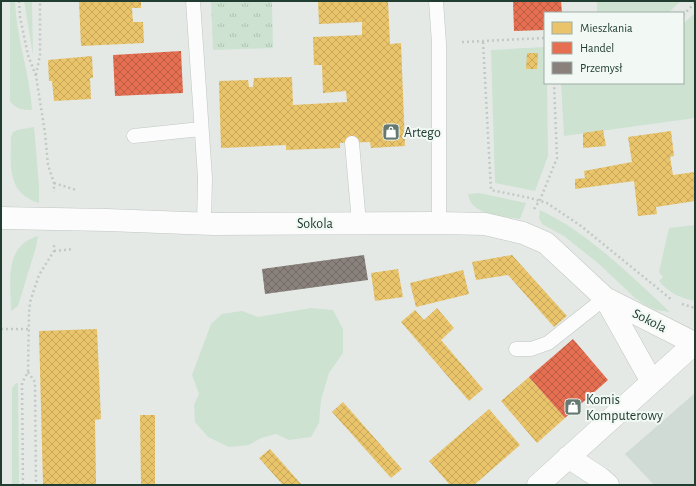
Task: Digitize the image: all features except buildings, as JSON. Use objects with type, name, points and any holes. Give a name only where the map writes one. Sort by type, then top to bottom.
[{"type":"street","name":"Sokola","points":[[1,218],[204,224],[485,224],[523,233],[546,243],[605,298],[695,343]]},
{"type":"street","name":"Sokola","points":[[605,298],[652,382]]},
{"type":"street","points":[[538,485],[695,343]]},
{"type":"street","points":[[568,457],[608,485]]},
{"type":"lane","points":[[193,1],[205,178],[204,224]]},
{"type":"lane","points":[[436,1],[439,43],[439,223]]},
{"type":"lane","points":[[134,136],[201,129]]},
{"type":"lane","points":[[352,142],[359,223]]},
{"type":"lane","points":[[516,349],[531,349],[548,343],[605,298]]},
{"type":"path","points":[[19,1],[20,17],[28,55],[36,76],[45,133],[48,165],[54,183],[54,198]]},
{"type":"path","points":[[36,76],[40,55],[40,1]]},
{"type":"path","points":[[684,13],[695,3]]},
{"type":"path","points":[[439,43],[544,38]]},
{"type":"path","points":[[483,42],[491,190],[540,200],[547,203],[581,226],[676,302],[695,308]]},
{"type":"path","points":[[523,233],[530,216],[540,200],[557,158],[554,84]]},
{"type":"path","points":[[23,485],[22,382],[28,372],[29,308],[34,287],[39,275],[54,251],[54,240]]},
{"type":"path","points":[[1,328],[28,329]]},
{"type":"path","points":[[28,372],[35,382],[36,485]]},
{"type":"shaded area","points":[[695,393],[695,485],[654,485],[625,454]]},
{"type":"green space","points":[[10,1],[15,1],[32,110],[25,110],[14,106],[10,101]]},
{"type":"green space","points":[[24,1],[32,1],[33,55]]},
{"type":"green space","points":[[211,1],[272,1],[273,48],[213,50]]},
{"type":"green space","points":[[597,1],[681,1],[669,12],[597,12]]},
{"type":"green space","points":[[695,13],[695,118],[564,136],[561,84],[684,84],[684,23]]},
{"type":"green space","points":[[544,47],[544,84],[547,84],[548,156],[535,191],[495,183],[491,50]]},
{"type":"green space","points":[[34,127],[39,203],[28,198],[21,192],[16,185],[11,168],[11,137],[13,132]]},
{"type":"green space","points":[[479,193],[526,203],[520,219],[497,216],[481,211],[470,201],[468,194]]},
{"type":"green space","points":[[540,210],[576,231],[593,243],[670,312],[656,310],[635,298],[599,264],[564,236],[542,224],[539,218]]},
{"type":"green space","points":[[695,225],[695,301],[680,297],[667,289],[659,281],[663,277],[659,272],[669,228]]},
{"type":"green space","points":[[38,236],[18,306],[11,311],[10,278],[14,257],[19,248],[27,241]]},
{"type":"green space","points":[[311,308],[333,310],[343,329],[343,353],[329,373],[321,400],[319,423],[311,437],[289,440],[276,434],[261,438],[249,445],[229,447],[208,437],[195,422],[194,405],[199,394],[192,375],[211,324],[222,314],[242,311],[258,317]]},
{"type":"green space","points":[[16,383],[18,383],[19,485],[12,485],[12,388]]},
{"type":"place","name":"Artego","points":[[391,132]]},
{"type":"place","name":"Komis Komputerowy","points":[[573,407]]}]
